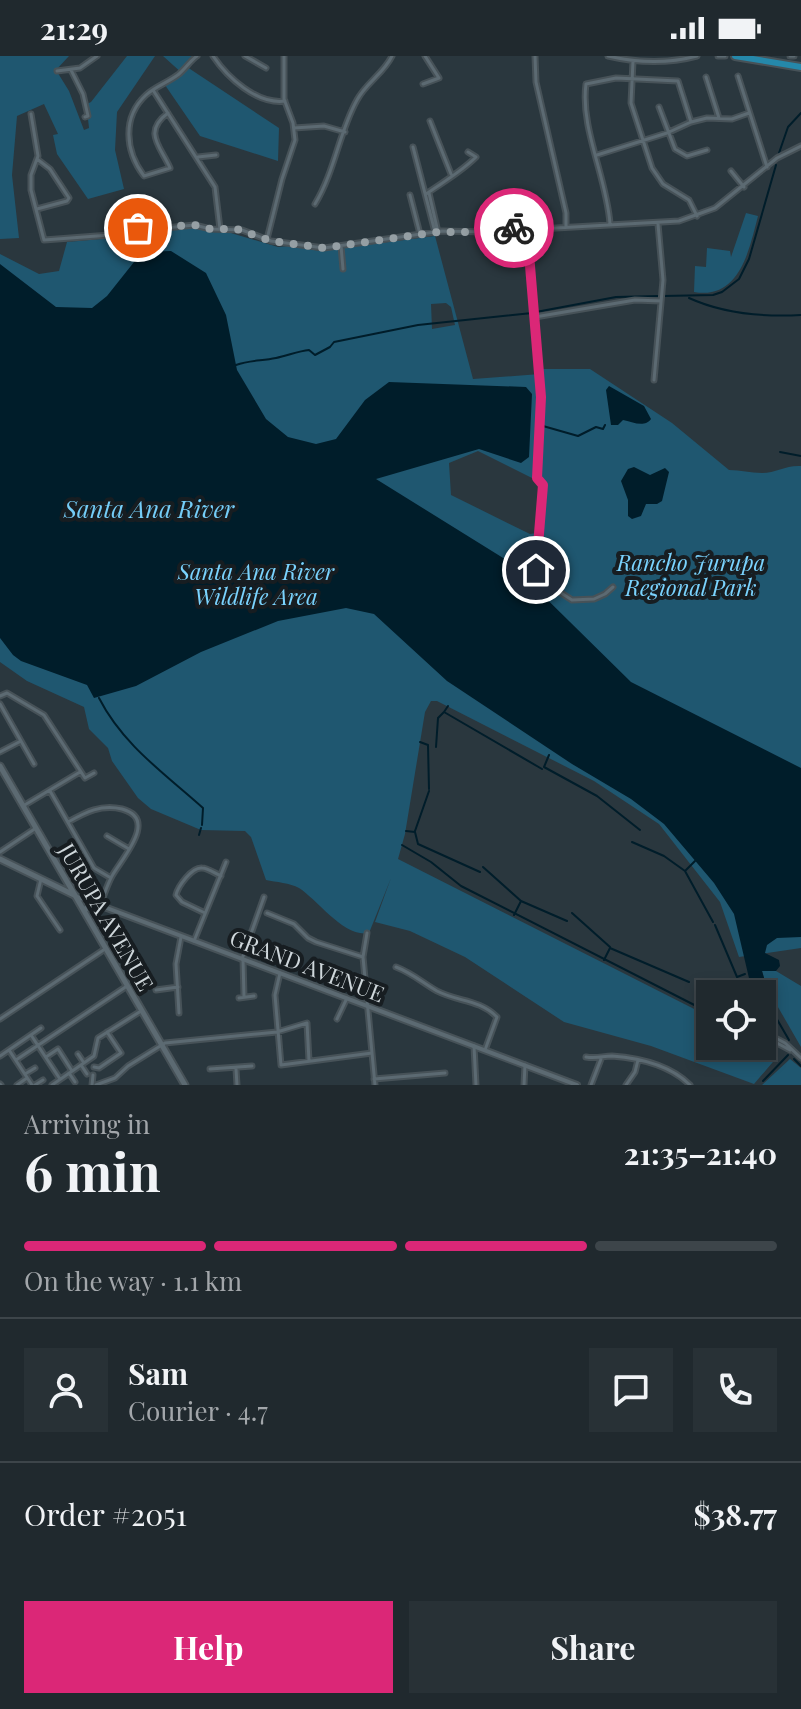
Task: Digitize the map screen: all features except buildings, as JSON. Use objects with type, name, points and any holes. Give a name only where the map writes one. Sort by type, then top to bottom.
[{"type":"main road","points":[[735,56],[801,65]]},
{"type":"main road","points":[[763,56],[801,65]]},
{"type":"main road","name":"JURUPA AVENUE","points":[[0,766],[185,1085]]},
{"type":"main road","name":"GRAND AVENUE","points":[[0,861],[28,870],[75,896]]},
{"type":"main road","points":[[60,888],[66,881]]},
{"type":"main road","points":[[84,912],[92,902]]},
{"type":"street","points":[[57,71],[84,66],[97,56]]},
{"type":"street","points":[[168,113],[156,126],[155,140],[170,168],[144,176],[130,152],[129,124],[132,114],[142,99],[176,77],[197,56]]},
{"type":"street","points":[[213,56],[226,74],[264,100],[273,103],[285,101]]},
{"type":"street","points":[[245,56],[266,68]]},
{"type":"street","points":[[267,239],[282,179],[293,150],[294,128],[285,101],[284,56]]},
{"type":"street","points":[[315,204],[327,183],[355,102],[392,56]]},
{"type":"street","points":[[423,84],[439,78],[425,56]]},
{"type":"street","points":[[535,56],[536,82],[566,213],[566,226]]},
{"type":"street","points":[[608,56],[633,61],[670,62],[697,56]]},
{"type":"street","points":[[718,56],[725,56]]},
{"type":"street","points":[[633,61],[631,103],[656,176],[663,184],[686,197],[697,216]]},
{"type":"street","points":[[71,70],[83,94],[88,116],[85,117]]},
{"type":"street","points":[[738,76],[767,167]]},
{"type":"street","points":[[706,77],[719,118]]},
{"type":"street","points":[[610,224],[607,192],[585,109],[586,84],[610,78],[678,81],[691,122]]},
{"type":"street","points":[[153,90],[217,191],[220,229]]},
{"type":"street","points":[[659,107],[675,149],[687,156],[707,150]]},
{"type":"street","points":[[597,155],[667,133],[691,122],[732,119],[749,113]]},
{"type":"street","points":[[31,114],[37,159],[31,182],[44,240],[110,235],[133,228],[147,230],[194,225],[247,230],[267,239],[318,248],[437,232],[658,222],[697,216],[715,208],[783,155],[801,146]]},
{"type":"street","points":[[430,121],[451,174]]},
{"type":"street","points":[[294,128],[324,126],[345,132]]},
{"type":"street","points":[[413,147],[437,232]]},
{"type":"street","points":[[428,194],[451,174],[464,170],[475,157],[468,152]]},
{"type":"street","points":[[198,157],[216,155]]},
{"type":"street","points":[[37,159],[50,169],[69,198],[37,209]]},
{"type":"street","points":[[731,171],[744,187]]},
{"type":"street","points":[[410,195],[420,234]]},
{"type":"street","points":[[654,380],[663,272],[658,222]]},
{"type":"street","points":[[527,228],[542,408],[537,478],[543,485],[537,575],[572,600],[594,599],[613,587]]},
{"type":"street","points":[[341,246],[343,269]]},
{"type":"street","points":[[534,314],[662,297]]},
{"type":"street","points":[[0,696],[7,693],[39,710],[85,778],[94,773]]},
{"type":"street","points":[[0,704],[34,764]]},
{"type":"street","points":[[0,752],[21,741]]},
{"type":"street","points":[[23,806],[80,772]]},
{"type":"street","points":[[50,791],[94,868],[111,878]]},
{"type":"street","points":[[68,822],[95,808],[127,811],[135,817],[139,826],[137,837],[111,878],[100,905]]},
{"type":"street","points":[[0,852],[36,828]]},
{"type":"street","points":[[107,836],[129,849]]},
{"type":"street","points":[[194,941],[226,862]]},
{"type":"street","points":[[205,913],[182,902],[176,895],[177,888],[197,868],[202,867],[221,876]]},
{"type":"street","points":[[41,879],[37,896],[60,930]]},
{"type":"street","name":"GRAND AVENUE","points":[[75,896],[577,1085]]},
{"type":"street","points":[[254,996],[242,998],[242,959],[264,897]]},
{"type":"street","points":[[267,913],[294,924],[316,942],[363,957]]},
{"type":"street","points":[[367,933],[363,957],[375,1085]]},
{"type":"street","points":[[179,1013],[177,955],[181,936]]},
{"type":"street","points":[[0,1019],[105,949]]},
{"type":"street","points":[[396,967],[410,972],[438,992],[484,1005],[497,1017],[485,1050]]},
{"type":"street","points":[[280,973],[275,1004],[281,1065],[372,1053]]},
{"type":"street","points":[[16,1060],[127,986]]},
{"type":"street","points":[[156,990],[178,987]]},
{"type":"street","points":[[337,1019],[347,998]]},
{"type":"street","points":[[275,1004],[282,1003]]},
{"type":"street","points":[[52,1085],[91,1059],[97,1040],[142,1011]]},
{"type":"street","points":[[91,1059],[94,1085],[115,1078],[161,1044],[277,1032],[307,1023],[309,1061]]},
{"type":"street","points":[[0,1056],[41,1028]]},
{"type":"street","points":[[94,1072],[121,1053],[107,1032]]},
{"type":"street","points":[[31,1035],[59,1082]]},
{"type":"street","points":[[776,1039],[801,1058]]},
{"type":"street","points":[[474,1046],[476,1085]]},
{"type":"street","points":[[45,1057],[58,1049],[75,1082]]},
{"type":"street","points":[[9,1050],[34,1085],[43,1080]]},
{"type":"street","points":[[78,1054],[87,1074]]},
{"type":"street","points":[[586,1057],[638,1060],[658,1065],[690,1085]]},
{"type":"street","points":[[591,1085],[601,1058]]},
{"type":"street","points":[[626,1085],[632,1079],[638,1060]]},
{"type":"street","points":[[524,1085],[525,1065]]},
{"type":"street","points":[[210,1069],[252,1066]]},
{"type":"street","points":[[235,1067],[237,1085]]},
{"type":"street","points":[[17,1085],[35,1068]]},
{"type":"street","points":[[425,1068],[426,1074]]},
{"type":"street","points":[[374,1079],[445,1073]]},
{"type":"green space","points":[[0,56],[69,56],[56,70],[69,91],[84,130],[89,128],[87,104],[127,56],[155,56],[117,112],[115,150],[124,189],[88,199],[57,154],[53,135],[58,134],[44,104],[17,116],[12,175],[19,238],[0,239]]},
{"type":"green space","points":[[163,56],[192,56],[184,65],[279,128],[278,161],[200,136],[165,85],[183,74]]},
{"type":"green space","points":[[746,213],[758,216],[740,270],[722,288],[694,292],[695,266],[706,267],[707,248],[730,251],[731,257]]},
{"type":"green space","name":"Santa Ana River Wildlife Area","points":[[196,227],[209,232],[231,233],[278,247],[320,251],[435,236],[473,379],[540,374],[541,369],[590,369],[672,423],[729,470],[762,473],[801,466],[801,948],[739,957],[720,902],[659,824],[594,781],[437,701],[431,701],[425,712],[398,859],[696,1010],[696,1060],[775,1060],[754,1084],[651,1046],[564,1022],[465,957],[410,931],[375,922],[391,878],[369,933],[350,930],[299,888],[266,880],[251,837],[245,831],[201,830],[151,809],[138,798],[112,761],[108,748],[89,729],[84,707],[27,681],[0,662],[0,254],[39,274],[59,271],[67,242],[113,238],[134,230],[145,234]],"holes":[[[446,303],[451,307],[455,325],[432,329],[431,304]],[[478,451],[540,482],[536,533],[530,534],[451,495],[449,463]]]},
{"type":"green space","points":[[762,971],[776,971],[801,986],[801,1047],[776,1004],[776,980],[765,980]]},
{"type":"green space","points":[[790,1059],[801,1068],[801,1085],[762,1085]]},
{"type":"water","name":"Santa Ana River","points":[[171,251],[206,273],[226,315],[237,370],[266,419],[288,437],[316,444],[336,439],[365,400],[389,382],[526,387],[532,394],[529,457],[521,463],[479,449],[376,479],[508,561],[631,682],[801,768],[801,937],[777,938],[767,945],[765,953],[779,960],[780,966],[776,971],[762,971],[765,980],[749,980],[734,914],[714,883],[664,824],[631,799],[447,681],[374,614],[346,608],[278,621],[201,652],[136,686],[94,698],[87,685],[21,661],[13,655],[0,638],[0,264],[56,307],[92,308],[107,296],[142,252]]},
{"type":"water","points":[[609,386],[644,406],[651,419],[642,424],[623,420],[618,425],[611,425],[606,390]]},
{"type":"water","points":[[634,467],[650,475],[665,468],[669,472],[662,501],[646,504],[641,516],[632,519],[628,516],[628,500],[621,481],[628,469]]},
{"type":"waterway","points":[[779,153],[788,127],[801,113]]},
{"type":"waterway","points":[[663,296],[713,295],[739,279],[749,259],[776,165]]},
{"type":"waterway","points":[[536,312],[616,297],[659,296]]},
{"type":"waterway","points":[[689,298],[716,308],[744,313],[801,315]]},
{"type":"waterway","points":[[236,365],[309,350],[315,355],[334,342],[418,325],[532,313]]},
{"type":"waterway","points":[[543,426],[578,436],[596,427],[603,429],[605,425]]},
{"type":"waterway","points":[[780,452],[801,456]]},
{"type":"waterway","points":[[99,698],[132,744],[203,808],[202,825]]},
{"type":"waterway","points":[[448,706],[444,712],[542,769]]},
{"type":"waterway","points":[[436,747],[438,718],[444,712]]},
{"type":"waterway","points":[[420,742],[428,745],[429,789]]},
{"type":"waterway","points":[[549,755],[544,767],[597,796],[640,830]]},
{"type":"waterway","points":[[415,831],[429,791]]},
{"type":"waterway","points":[[199,835],[201,828]]},
{"type":"waterway","points":[[406,831],[415,832],[418,844],[480,872]]},
{"type":"waterway","points":[[632,842],[664,856],[685,871],[695,861]]},
{"type":"waterway","points":[[402,845],[431,862],[461,886],[696,1006]]},
{"type":"waterway","points":[[483,867],[521,901]]},
{"type":"waterway","points":[[685,871],[713,922]]},
{"type":"waterway","points":[[514,915],[521,901],[567,921]]},
{"type":"waterway","points":[[572,913],[610,947]]},
{"type":"waterway","points":[[715,925],[737,977],[745,974]]},
{"type":"waterway","points":[[604,960],[610,948],[689,982]]},
{"type":"waterway","points":[[776,1018],[789,1040]]},
{"type":"waterway","points":[[763,1081],[788,1055]]},
{"type":"waterway","points":[[794,1059],[801,1066]]},
{"type":"way so far","points":[[138,228],[147,230],[194,225],[247,230],[271,241],[324,248],[438,232],[486,232],[514,228]]},
{"type":"route","points":[[514,228],[527,228],[541,397],[537,478],[543,485],[536,570]]},
{"type":"park label","name":"Rancho Jurupa Regional Park","points":[[691,576]]}]
